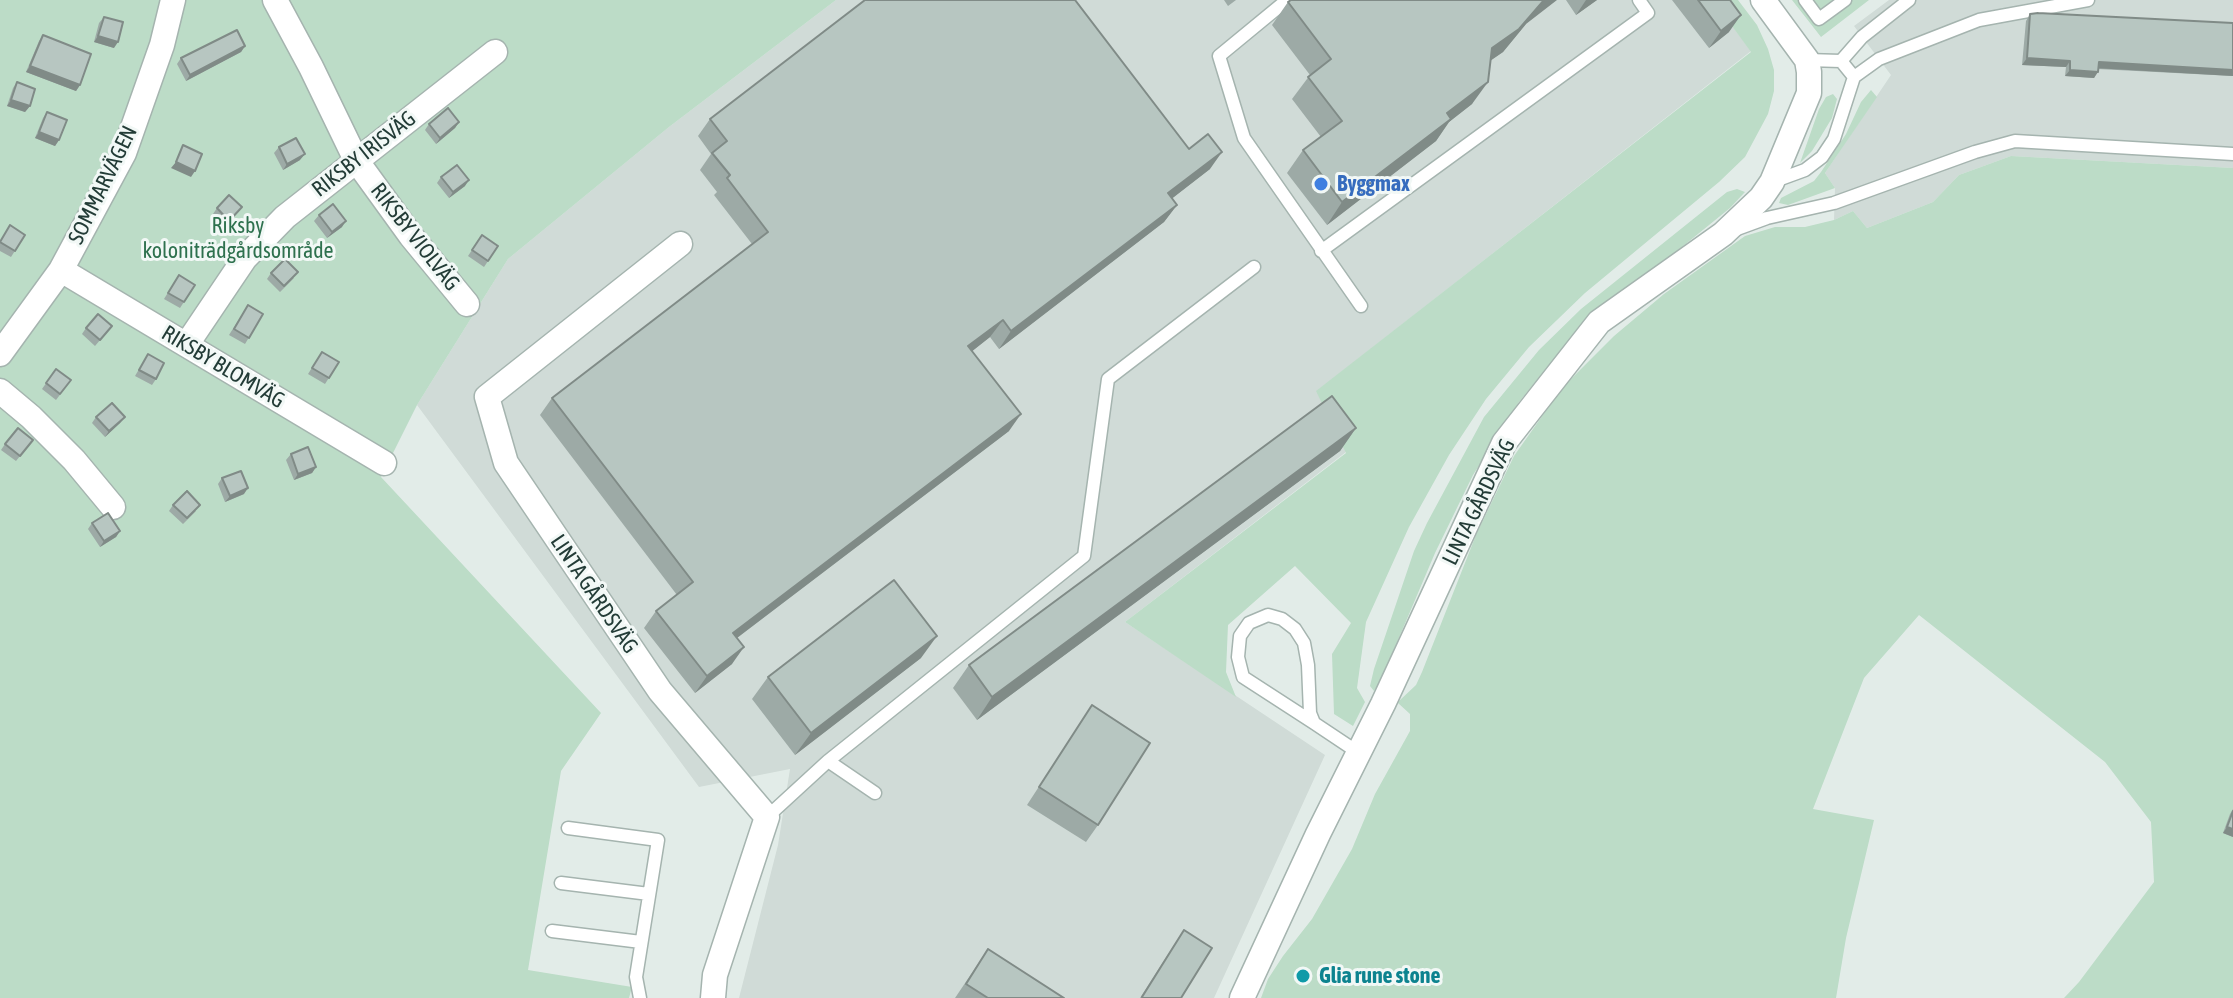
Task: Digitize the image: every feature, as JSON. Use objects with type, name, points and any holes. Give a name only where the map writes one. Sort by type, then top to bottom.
[{"type":"street","name":"SOMMARVÄGEN","points":[[3,343],[61,270],[124,153],[162,45],[173,0]]},
{"type":"street","name":"RIKSBY VIOLVÄG","points":[[275,0],[356,160],[411,236],[467,304]]},
{"type":"street","points":[[1763,0],[1807,60]]},
{"type":"street","name":"RIKSBY IRISVÄG","points":[[187,344],[245,258],[285,217],[495,52]]},
{"type":"street","name":"LINTA GÅRDSVÄG","points":[[1242,998],[1504,443],[1599,322],[1723,234],[1761,198],[1772,182],[1809,93],[1807,60]]},
{"type":"street","name":"LINTA GÅRDSVÄG","points":[[680,244],[487,397],[506,463],[660,691],[767,817]]},
{"type":"street","name":"RIKSBY BLOMVÄG","points":[[61,270],[384,463]]},
{"type":"street","points":[[0,391],[74,460],[113,507]]},
{"type":"street","points":[[713,998],[715,975],[767,817]]},
{"type":"lane","points":[[1287,0],[1219,56],[1244,138],[1361,306]]},
{"type":"lane","points":[[1321,251],[1648,13],[1639,0]]},
{"type":"lane","points":[[1805,0],[1819,19],[1845,0]]},
{"type":"lane","points":[[1841,61],[1862,37],[1909,0]]},
{"type":"lane","points":[[1772,182],[1805,170],[1822,157],[1834,139],[1854,77],[1879,59],[1979,20],[2088,0]]},
{"type":"lane","points":[[1807,60],[1841,61],[1854,77]]},
{"type":"lane","points":[[1723,234],[1767,218],[1834,203],[1975,152],[2015,141],[2233,154]]},
{"type":"lane","points":[[767,817],[828,761],[1084,556],[1108,379],[1254,267]]},
{"type":"lane","points":[[1314,723],[1310,713],[1304,643],[1295,629],[1282,619],[1268,615],[1249,623],[1240,636],[1238,657],[1243,677],[1359,753]]},
{"type":"lane","points":[[828,761],[875,793]]},
{"type":"lane","points":[[568,828],[658,840],[636,977],[640,998]]},
{"type":"lane","points":[[561,883],[649,894]]},
{"type":"lane","points":[[552,931],[641,942]]},
{"type":"shaded area","points":[[836,0],[1713,0],[1751,51],[1317,391],[1346,452],[1125,622],[1325,755],[1214,998],[739,998],[778,845],[790,769],[699,787],[417,405],[508,259],[669,127]]},
{"type":"shaded area","points":[[1889,0],[2233,0],[2233,168],[2011,156],[1959,175],[1933,202],[1867,228],[1853,211],[1834,220],[1835,188],[1825,173],[1891,75],[1854,26]]},
{"type":"green space","name":"Riksby koloniträdgårdsområde","points":[[0,0],[836,0],[669,127],[508,259],[417,405],[381,477],[601,713],[561,771],[528,970],[632,987],[629,998],[0,998]]},
{"type":"green space","points":[[1713,0],[1738,0],[1757,25],[1774,70],[1774,91],[1768,114],[1745,157],[1585,293],[1529,347],[1486,399],[1449,455],[1409,527],[1366,622],[1357,688],[1365,702],[1353,726],[1334,714],[1332,654],[1351,623],[1295,566],[1228,625],[1226,672],[1236,697],[1125,622],[1346,453],[1316,391],[1751,52]]},
{"type":"green space","points":[[1792,0],[1869,0],[1821,37]]},
{"type":"green space","points":[[1871,90],[1877,97],[1825,173],[1835,188],[1788,205],[1779,203],[1781,198],[1814,181]]},
{"type":"green space","points":[[1833,94],[1837,99],[1832,118],[1812,151],[1800,163],[1819,109],[1826,97]]},
{"type":"green space","points":[[2011,156],[2233,168],[2233,998],[2064,998],[2154,882],[2151,822],[2105,762],[1919,615],[1864,678],[1813,809],[1874,820],[1846,938],[1836,998],[1261,998],[1268,979],[1312,919],[1352,849],[1375,794],[1410,731],[1410,714],[1398,703],[1416,685],[1476,535],[1514,456],[1562,388],[1614,336],[1664,294],[1745,236],[1775,227],[1805,227],[1834,220],[1853,211],[1867,228],[1933,202],[1959,175]]},
{"type":"green space","points":[[1737,189],[1745,192],[1730,208],[1587,324],[1562,349],[1519,402],[1473,475],[1374,691],[1370,686],[1374,669],[1414,551],[1484,417],[1539,350],[1581,309],[1727,192]]},
{"type":"building","points":[[865,0],[1075,0],[1189,149],[1208,134],[1222,152],[1168,193],[1177,205],[1011,331],[1003,320],[968,346],[1021,414],[733,633],[744,647],[707,676],[656,611],[693,582],[552,398],[768,232],[712,153],[727,141],[710,119]]},
{"type":"building","points":[[1544,0],[1519,29],[1492,48],[1488,82],[1447,113],[1451,119],[1342,202],[1303,150],[1342,121],[1308,77],[1331,59],[1288,2]]},
{"type":"building","points":[[1698,0],[1730,0],[1741,15],[1721,31]]},
{"type":"building","points":[[2030,14],[2233,23],[2233,70],[2099,62],[2098,72],[2070,70],[2070,61],[2027,58]]},
{"type":"building","points":[[104,17],[123,22],[118,42],[98,36]]},
{"type":"building","points":[[237,30],[245,46],[190,75],[181,58]]},
{"type":"building","points":[[43,35],[91,54],[80,85],[30,66]]},
{"type":"building","points":[[17,82],[35,89],[30,106],[11,100]]},
{"type":"building","points":[[448,108],[459,122],[440,138],[429,124]]},
{"type":"building","points":[[47,112],[67,120],[59,140],[39,132]]},
{"type":"building","points":[[296,138],[305,154],[287,164],[279,147]]},
{"type":"building","points":[[183,145],[202,154],[195,171],[176,162]]},
{"type":"building","points":[[457,165],[469,180],[453,192],[441,177]]},
{"type":"building","points":[[229,195],[242,207],[229,221],[217,208]]},
{"type":"building","points":[[333,204],[346,221],[332,232],[319,215]]},
{"type":"building","points":[[10,225],[25,235],[15,251],[0,242]]},
{"type":"building","points":[[482,235],[498,246],[488,261],[472,250]]},
{"type":"building","points":[[285,259],[298,272],[284,286],[271,273]]},
{"type":"building","points":[[179,275],[195,285],[184,302],[168,293]]},
{"type":"building","points":[[248,305],[263,314],[249,338],[234,329]]},
{"type":"building","points":[[98,314],[112,326],[100,340],[86,328]]},
{"type":"building","points":[[322,352],[339,362],[329,378],[312,368]]},
{"type":"building","points":[[148,354],[164,363],[156,379],[139,370]]},
{"type":"building","points":[[56,369],[71,380],[60,394],[46,383]]},
{"type":"building","points":[[1332,396],[1356,428],[992,697],[969,665]]},
{"type":"building","points":[[112,403],[125,417],[109,431],[96,417]]},
{"type":"building","points":[[18,428],[33,440],[20,456],[5,444]]},
{"type":"building","points":[[308,447],[316,467],[298,474],[291,454]]},
{"type":"building","points":[[241,471],[248,488],[230,496],[222,478]]},
{"type":"building","points":[[187,491],[200,505],[187,518],[173,505]]},
{"type":"building","points":[[108,513],[120,531],[104,541],[92,523]]},
{"type":"building","points":[[894,580],[937,636],[811,733],[768,677]]},
{"type":"building","points":[[1092,705],[1150,743],[1098,825],[1039,787]]},
{"type":"building","points":[[2233,811],[2233,829],[2227,827]]},
{"type":"building","points":[[1184,930],[1212,948],[1181,998],[1143,998],[1142,997]]},
{"type":"building","points":[[988,949],[1064,998],[988,998],[966,984]]},
{"type":"place","name":"Byggmax","points":[[1321,184]]},
{"type":"place","name":"Glia rune stone","points":[[1303,976]]}]
